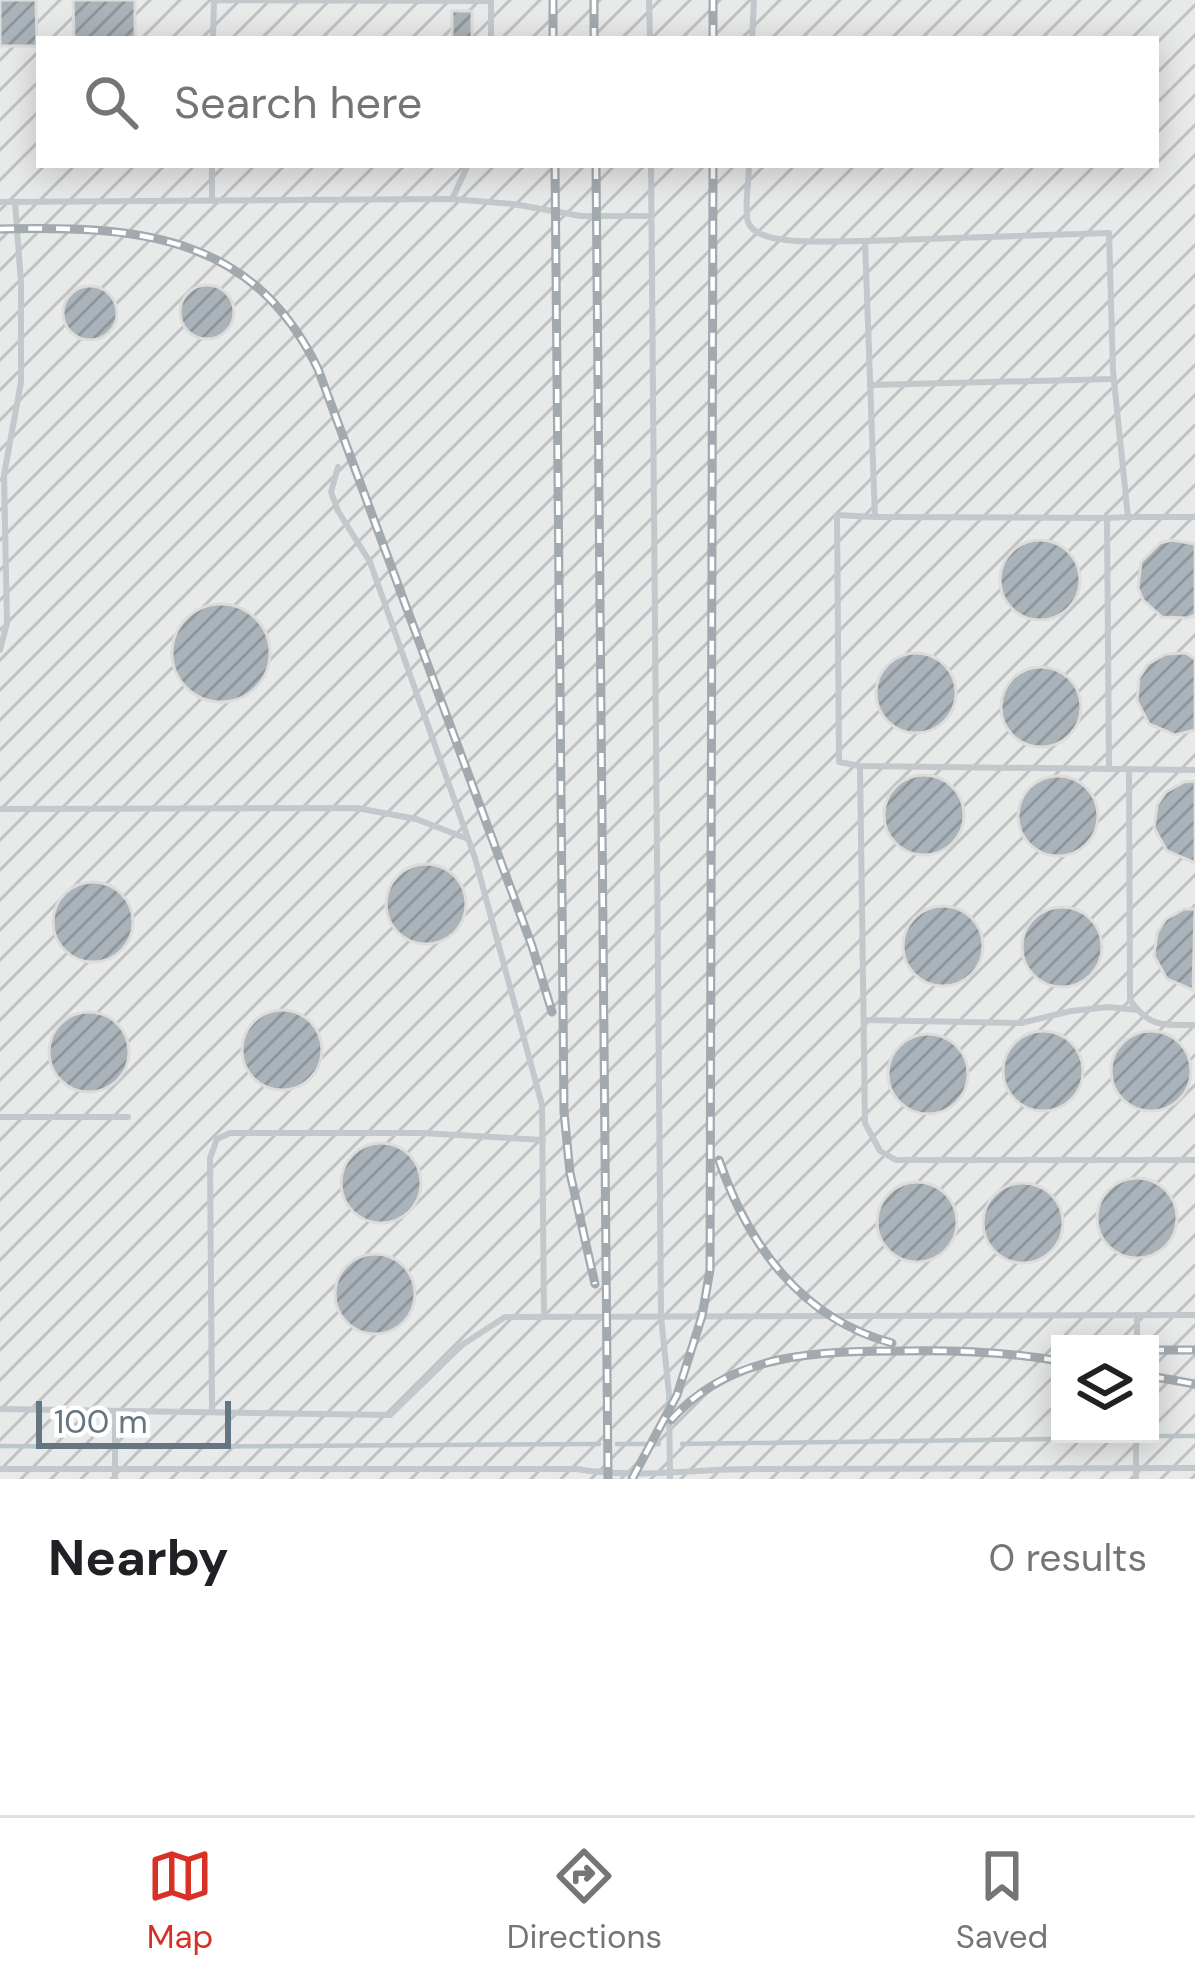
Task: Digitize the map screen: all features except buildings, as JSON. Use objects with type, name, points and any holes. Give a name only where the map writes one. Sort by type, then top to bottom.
[{"type":"lane","points":[[214,36],[214,0],[491,1],[491,36]]},
{"type":"lane","points":[[649,0],[650,36]]},
{"type":"lane","points":[[752,36],[754,0]]},
{"type":"lane","points":[[212,168],[212,201]]},
{"type":"lane","points":[[452,200],[467,168]]},
{"type":"lane","points":[[651,168],[662,1316],[670,1477]]},
{"type":"lane","points":[[749,168],[748,222],[757,234],[773,240],[1109,233],[1114,379],[1128,517]]},
{"type":"lane","points":[[0,202],[452,200],[581,216],[651,216]]},
{"type":"lane","points":[[0,650],[7,623],[4,475],[20,382],[21,283],[15,202]]},
{"type":"lane","points":[[865,241],[875,517]]},
{"type":"lane","points":[[871,385],[1114,379]]},
{"type":"lane","points":[[338,467],[331,492],[338,512],[370,562],[468,839],[542,1105],[544,1316]]},
{"type":"lane","points":[[1195,518],[837,515],[839,762],[1195,770]]},
{"type":"lane","points":[[1107,518],[1109,769]]},
{"type":"lane","points":[[860,766],[865,1124],[880,1151],[896,1160],[1195,1160]]},
{"type":"lane","points":[[1129,769],[1130,1000],[1142,1017],[1159,1025],[1195,1025]]},
{"type":"lane","points":[[0,809],[357,808],[416,819],[468,839]]},
{"type":"lane","points":[[864,1020],[1021,1023],[1071,1011],[1138,1010]]},
{"type":"lane","points":[[0,1118],[128,1117]]},
{"type":"lane","points":[[212,1411],[210,1158],[217,1139],[230,1133],[364,1132],[543,1140]]},
{"type":"lane","points":[[1137,1315],[1137,1335]]},
{"type":"lane","points":[[0,1409],[390,1414],[463,1345],[505,1317],[1195,1315]]},
{"type":"lane","points":[[115,1412],[116,1474]]},
{"type":"lane","points":[[1136,1443],[1136,1479]]},
{"type":"lane","points":[[0,1469],[116,1474],[577,1469],[670,1477],[724,1469],[1195,1468]]},
{"type":"shaded area","points":[[0,0],[1195,0],[1195,1479],[0,1479]]},
{"type":"waterway","points":[[1161,1436],[1195,1436]]},
{"type":"waterway","points":[[682,1444],[1051,1439]]},
{"type":"waterway","points":[[134,1447],[599,1444]]},
{"type":"waterway","points":[[617,1444],[659,1444]]},
{"type":"waterway","points":[[0,1446],[98,1447]]},
{"type":"railway","points":[[553,0],[553,36]]},
{"type":"railway","points":[[594,0],[594,36]]},
{"type":"railway","points":[[713,0],[713,36]]},
{"type":"railway","points":[[555,168],[564,1112],[570,1173],[595,1284]]},
{"type":"railway","points":[[596,168],[608,1479]]},
{"type":"railway","points":[[632,1479],[677,1395],[702,1316],[710,1270],[713,168]]},
{"type":"railway","points":[[0,229],[97,230],[184,246],[224,264],[259,289],[291,324],[318,369],[532,946],[552,1012]]},
{"type":"railway","points":[[719,1160],[746,1221],[783,1274],[831,1316],[892,1343]]},
{"type":"railway","points":[[1159,1350],[1195,1350]]},
{"type":"railway","points":[[671,1420],[721,1381],[749,1368],[809,1355],[942,1351],[1051,1360]]},
{"type":"railway","points":[[1159,1378],[1195,1384]]}]
